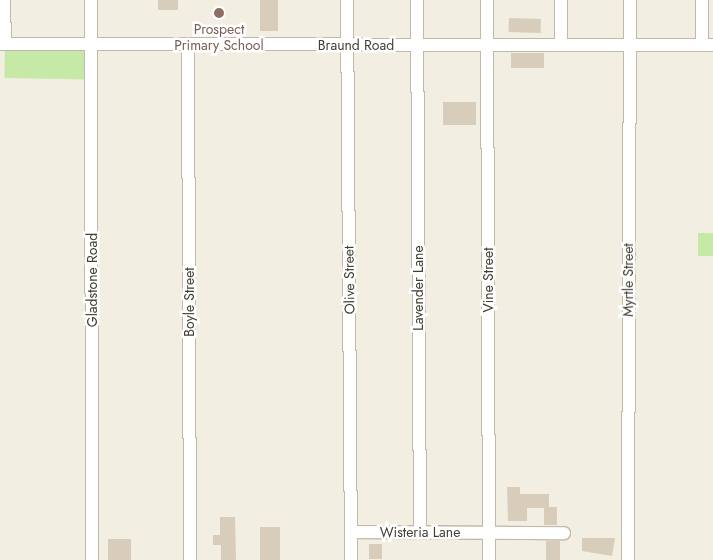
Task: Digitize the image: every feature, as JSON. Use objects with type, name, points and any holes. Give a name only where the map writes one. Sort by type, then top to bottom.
[{"type":"street","points":[[2,44],[4,0]]},
{"type":"street","name":"Gladstone Road","points":[[91,0],[92,560]]},
{"type":"street","name":"Olive Street","points":[[347,0],[352,560]]},
{"type":"street","name":"Lavender Lane","points":[[417,0],[420,532]]},
{"type":"street","name":"Vine Street","points":[[487,0],[488,560]]},
{"type":"street","points":[[561,0],[561,45]]},
{"type":"street","name":"Myrtle Street","points":[[628,560],[630,0]]},
{"type":"street","points":[[702,0],[707,45]]},
{"type":"street","name":"Braund Road","points":[[2,44],[707,45]]},
{"type":"street","name":"Boyle Street","points":[[188,44],[190,560]]},
{"type":"street","name":"Wisteria Lane","points":[[352,532],[564,533]]},
{"type":"green space","points":[[5,44],[91,46],[90,79],[4,78]]},
{"type":"green space","points":[[698,233],[713,233],[713,256],[698,256]]},
{"type":"building","points":[[158,0],[178,0],[178,10],[158,10]]},
{"type":"building","points":[[260,0],[278,0],[278,31],[260,31]]},
{"type":"building","points":[[509,18],[541,19],[540,33],[509,32]]},
{"type":"building","points":[[511,53],[544,53],[544,68],[511,68]]},
{"type":"building","points":[[443,102],[476,102],[476,125],[443,125]]},
{"type":"building","points":[[507,487],[520,487],[520,494],[549,494],[549,507],[557,507],[557,525],[544,525],[544,508],[527,508],[527,521],[508,521]]},
{"type":"building","points":[[220,517],[235,517],[236,560],[221,560],[221,545],[213,545],[213,535],[220,535]]},
{"type":"building","points":[[260,527],[280,527],[280,560],[260,560]]},
{"type":"building","points":[[582,538],[615,538],[612,556],[582,551]]},
{"type":"building","points":[[108,539],[131,539],[131,560],[108,560]]},
{"type":"building","points":[[546,541],[560,541],[560,560],[546,560]]},
{"type":"building","points":[[369,544],[382,544],[382,559],[369,559]]},
{"type":"place","name":"Prospect Primary School","points":[[219,13]]}]
